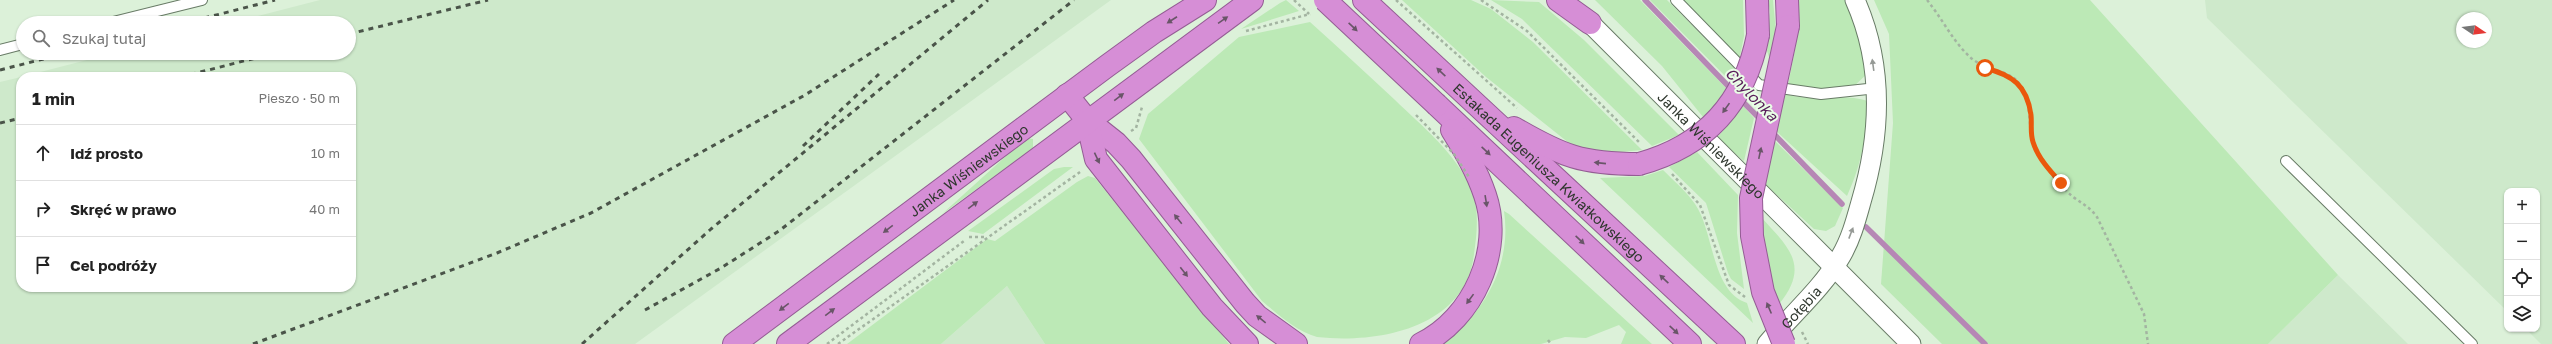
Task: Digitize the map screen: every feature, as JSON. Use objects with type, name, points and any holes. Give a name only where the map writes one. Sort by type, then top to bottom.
[{"type":"highway","name":"Janka Wiśniewskiego","points":[[734,344],[1067,95],[1154,32],[1205,0]]},
{"type":"highway","points":[[788,344],[1087,120],[1252,0]]},
{"type":"highway","name":"Estakada Eugeniusza Kwiatkowskiego","points":[[1364,0],[1734,344]]},
{"type":"highway","points":[[1558,0],[1590,23]]},
{"type":"highway","points":[[1568,0],[1590,23]]},
{"type":"highway","points":[[1480,108],[1552,150],[1575,159],[1596,163],[1639,164],[1661,158],[1687,146],[1702,136],[1721,115],[1741,88],[1750,64],[1758,35],[1757,0]]},
{"type":"highway","points":[[1784,344],[1763,292],[1752,236],[1751,198],[1788,26],[1786,0]]},
{"type":"highway","name":"Estakada Eugeniusza Kwiatkowskiego","points":[[1318,9],[1437,105],[1690,344]]},
{"type":"highway","points":[[1067,95],[1087,120],[1116,143],[1131,160],[1245,303],[1257,316],[1294,343]]},
{"type":"highway","points":[[1421,344],[1436,337],[1455,320],[1475,292],[1486,264],[1490,227],[1486,196],[1471,161],[1437,105]]},
{"type":"highway","points":[[1087,120],[1096,159],[1212,307],[1247,344]]},
{"type":"street","points":[[1832,267],[1847,244],[1866,182],[1876,131],[1877,88],[1868,36],[1855,0]]},
{"type":"street","name":"Janka Wiśniewskiego","points":[[1590,23],[1832,267],[1912,344]]},
{"type":"street","name":"Gołębia","points":[[1766,344],[1832,267]]},
{"type":"lane","points":[[137,16],[202,0]]},
{"type":"lane","points":[[1676,0],[1760,85],[1821,94],[1877,88]]},
{"type":"lane","points":[[0,50],[16,46]]},
{"type":"lane","points":[[2286,161],[2472,344]]},
{"type":"path","points":[[1294,0],[1318,9]]},
{"type":"path","points":[[1396,0],[1519,110]]},
{"type":"path","points":[[1927,0],[1955,39],[1971,57],[1985,68],[2017,81],[2025,95],[2031,115],[2033,143],[2046,168],[2070,194],[2092,210],[2097,217],[2144,314],[2148,344]]},
{"type":"path","points":[[1238,32],[1295,19],[1318,9]]},
{"type":"path","points":[[1413,112],[1454,154],[1469,177]]},
{"type":"path","points":[[838,344],[986,237],[1080,172]]},
{"type":"path","points":[[827,344],[971,235],[986,237]]},
{"type":"path","points":[[1548,340],[1551,344]]},
{"type":"shaded area","points":[[320,0],[1111,0],[635,344],[0,344],[0,82],[16,78],[16,292],[356,292],[356,72],[40,72],[87,60],[356,60],[356,16],[258,16]]},
{"type":"shaded area","points":[[2205,0],[2552,0],[2552,344],[2541,344],[2529,332],[2540,332],[2540,188],[2504,188],[2504,308],[2207,18]]},
{"type":"shaded area","points":[[2338,275],[2408,344],[2268,344]]},
{"type":"shaded area","points":[[1007,286],[1045,344],[941,344]]},
{"type":"green space","points":[[1286,0],[1299,11],[1241,29],[1280,3]]},
{"type":"green space","points":[[1402,0],[1471,0],[1491,9],[1533,42],[1642,150],[1600,154],[1574,147],[1486,77]]},
{"type":"green space","points":[[1491,0],[1539,2],[1584,40],[1679,135],[1652,146],[1522,19]]},
{"type":"green space","points":[[1595,0],[1640,0],[1726,88],[1715,106],[1703,117],[1662,66]]},
{"type":"green space","points":[[1650,0],[1667,0],[1735,69],[1730,81]]},
{"type":"green space","points":[[1681,0],[1743,0],[1744,36],[1739,61]]},
{"type":"green space","points":[[1768,0],[1773,0],[1776,30],[1774,45],[1769,57],[1767,51],[1770,12]]},
{"type":"green space","points":[[1797,0],[1849,0],[1857,20],[1867,74],[1852,88],[1821,90],[1788,85],[1796,44]]},
{"type":"green space","points":[[1874,0],[2090,0],[2338,275],[2268,344],[1942,344],[1881,284],[1893,123],[1889,34]]},
{"type":"green space","points":[[1310,22],[1437,140],[1463,174],[1473,194],[1477,229],[1474,254],[1468,279],[1455,299],[1437,314],[1416,326],[1392,333],[1367,337],[1342,338],[1317,337],[1295,327],[1262,301],[1139,139],[1148,114],[1239,37]]},
{"type":"green space","points":[[1785,94],[1806,98],[1848,97],[1868,101],[1866,127],[1860,161],[1847,196],[1775,130]]},
{"type":"green space","points":[[1743,106],[1754,118],[1744,161],[1717,138]]},
{"type":"green space","points":[[1026,138],[1033,139],[1033,148],[942,214]]},
{"type":"green space","points":[[1773,139],[1843,208],[1835,226],[1826,231],[1814,229],[1763,182]]},
{"type":"green space","points":[[1697,152],[1738,195],[1737,233],[1744,289],[1731,279],[1728,273],[1706,203],[1669,167]]},
{"type":"green space","points":[[1073,167],[983,234],[968,231],[1054,169]]},
{"type":"green space","points":[[1663,170],[1684,190],[1695,204],[1706,229],[1720,274],[1726,286],[1735,296],[1747,303],[1753,323],[1600,178],[1645,176]]},
{"type":"green space","points":[[1088,176],[1095,178],[1229,344],[1045,344],[1007,286],[941,344],[847,344],[987,239],[995,241],[1077,182]]},
{"type":"green space","points":[[1504,211],[1652,344],[1621,344],[1626,332],[1619,325],[1586,338],[1565,337],[1541,344],[1443,344],[1471,317],[1483,302],[1492,286],[1504,250]]},
{"type":"green space","points":[[1761,217],[1787,247],[1792,257],[1794,267],[1793,278],[1789,290],[1779,304],[1765,263]]},
{"type":"waterway","name":"Chylonka","points":[[1645,0],[1732,90]]},
{"type":"waterway","name":"Chylonka","points":[[1739,98],[1763,122]]},
{"type":"waterway","name":"Chylonka","points":[[1771,131],[1842,204]]},
{"type":"waterway","name":"Chylonka","points":[[1866,227],[1985,344]]},
{"type":"railway","points":[[212,16],[275,0]]},
{"type":"railway","points":[[356,32],[488,0]]},
{"type":"railway","points":[[253,344],[497,253],[591,213],[805,95],[954,0]]},
{"type":"railway","points":[[582,344],[711,229],[988,0]]},
{"type":"railway","points":[[645,310],[721,268],[779,231],[1074,0]]},
{"type":"railway","points":[[0,70],[39,60]]},
{"type":"railway","points":[[201,72],[248,60]]},
{"type":"railway","points":[[803,146],[879,74]]},
{"type":"railway","points":[[0,123],[16,119]]},
{"type":"route","points":[[1985,68],[1997,71],[2017,81],[2025,95],[2031,115],[2030,128],[2033,143],[2046,168],[2061,183]]}]
